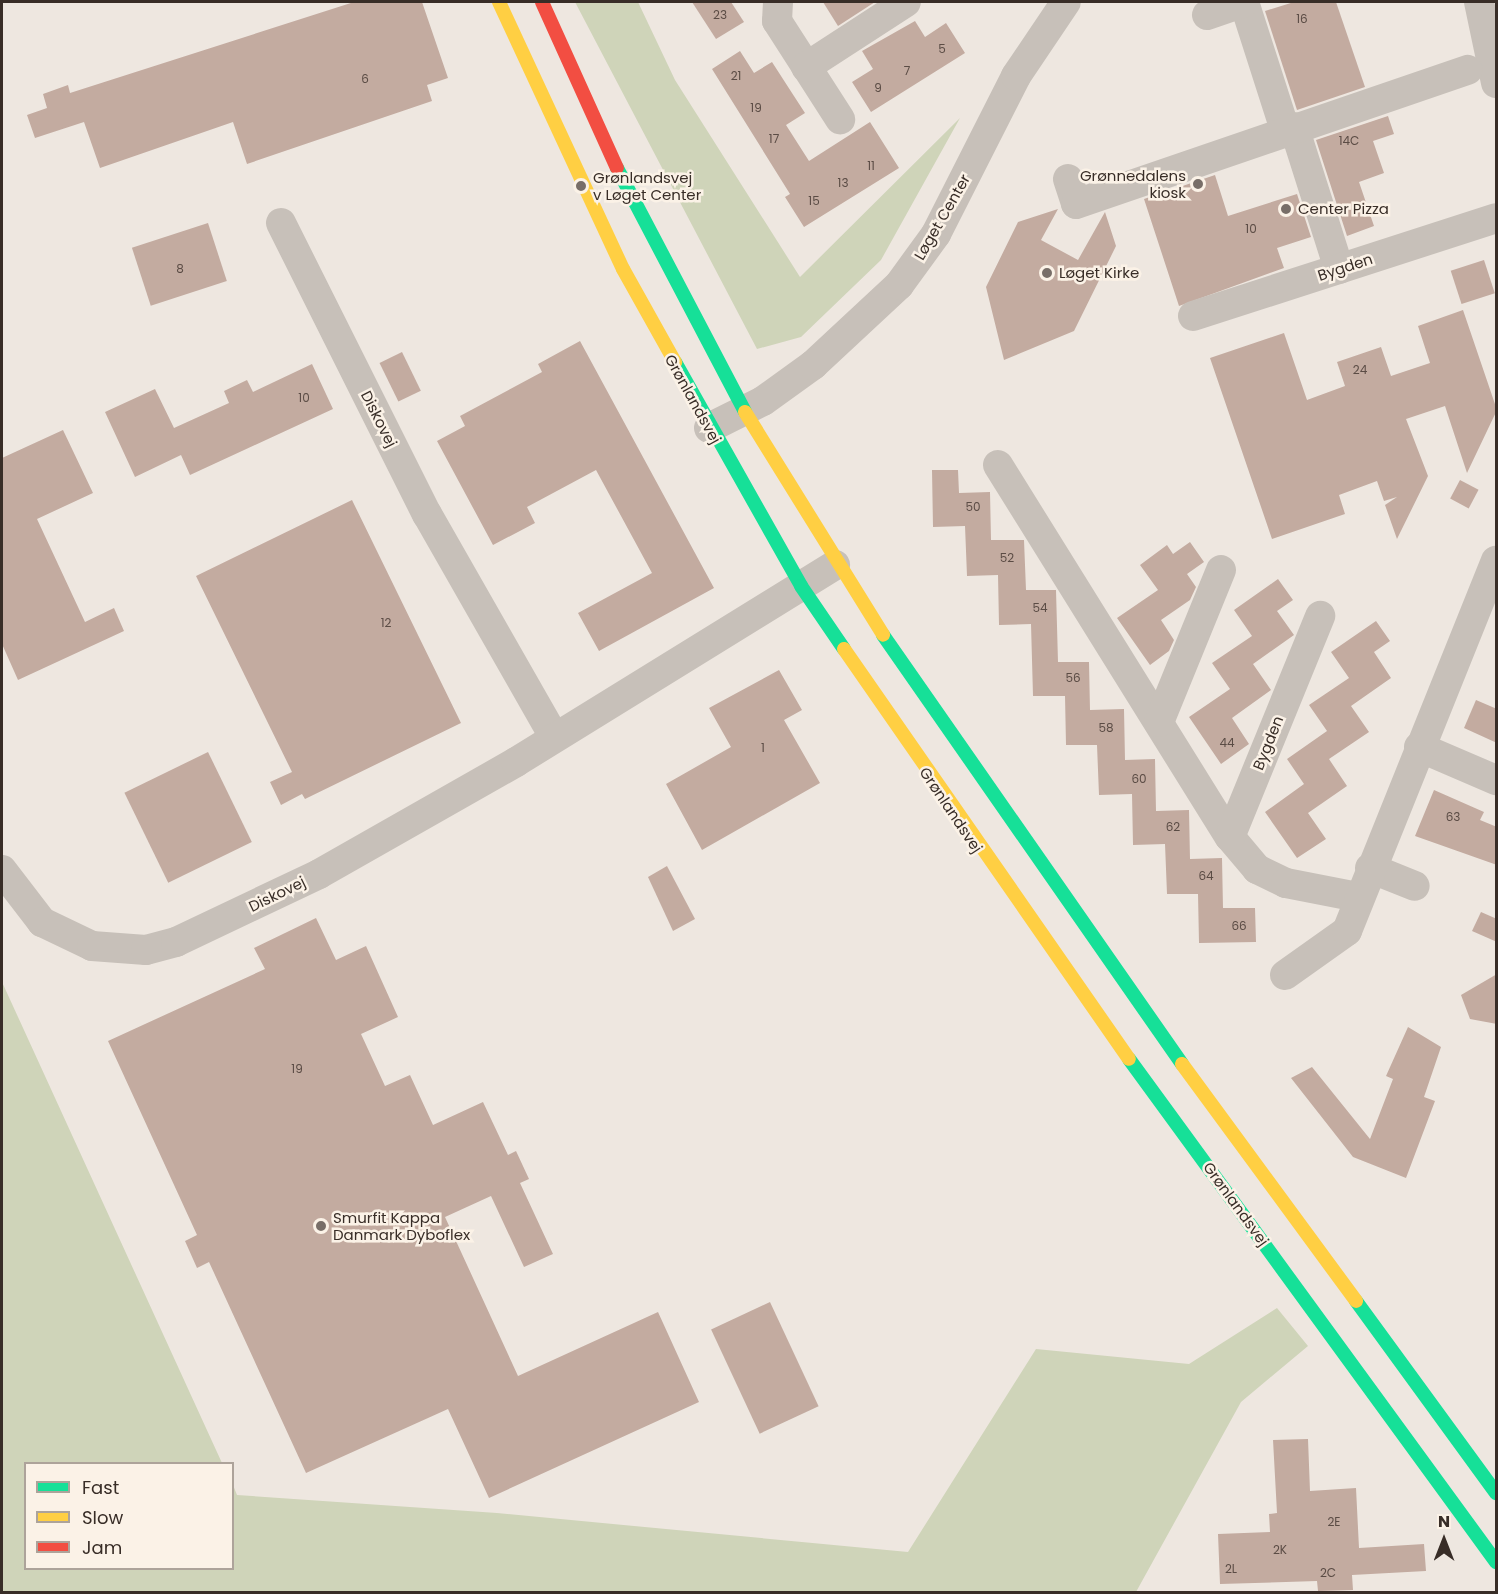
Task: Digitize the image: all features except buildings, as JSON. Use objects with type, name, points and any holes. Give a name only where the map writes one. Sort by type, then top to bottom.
[{"type":"street","name":"Grønlandsvej","points":[[499,2],[581,186],[708,428],[801,586],[1058,962],[1497,1562]]},
{"type":"street","points":[[542,2],[600,134],[744,411],[835,566],[1097,948],[1497,1493]]},
{"type":"street","points":[[778,2],[777,21],[840,119]]},
{"type":"street","points":[[806,67],[906,2]]},
{"type":"street","name":"Løget Center","points":[[708,428],[744,411],[813,365],[899,285],[936,234],[1016,76],[1066,2]]},
{"type":"street","points":[[1207,15],[1245,2],[1340,269]]},
{"type":"street","points":[[1479,2],[1497,83]]},
{"type":"street","points":[[1068,179],[1076,204],[1289,129],[1468,70]]},
{"type":"street","name":"Bygden","points":[[1193,316],[1497,218]]},
{"type":"street","name":"Diskovej","points":[[282,223],[427,514],[554,736]]},
{"type":"street","points":[[998,465],[1230,837],[1257,869],[1286,883],[1358,897]]},
{"type":"street","points":[[1285,975],[1347,931],[1358,897],[1497,561]]},
{"type":"street","name":"Diskovej","points":[[2,870],[42,922],[92,946],[146,950],[176,942],[319,874],[554,736],[835,566]]},
{"type":"street","points":[[1159,722],[1221,570]]},
{"type":"street","name":"Bygden","points":[[1230,837],[1320,616]]},
{"type":"street","points":[[1419,747],[1497,780]]},
{"type":"street","points":[[1370,868],[1415,886]]},
{"type":"green space","points":[[575,2],[638,2],[675,80],[800,277],[960,118],[881,260],[801,337],[757,349]]},
{"type":"green space","points":[[2,982],[222,1462],[24,1462],[24,1570],[234,1570],[234,1488],[237,1495],[497,1513],[908,1552],[1036,1349],[1189,1364],[1277,1308],[1308,1346],[1241,1402],[1136,1592],[2,1592]]},
{"type":"traffic: fast","points":[[617,168],[745,412]]},
{"type":"traffic: fast","points":[[675,362],[801,586],[844,649]]},
{"type":"traffic: fast","points":[[883,635],[1182,1064]]},
{"type":"traffic: fast","points":[[1129,1059],[1496,1562]]},
{"type":"traffic: fast","points":[[1356,1301],[1496,1493]]},
{"type":"traffic: slow","points":[[499,2],[623,269],[675,362]]},
{"type":"traffic: slow","points":[[745,412],[883,635]]},
{"type":"traffic: slow","points":[[844,649],[1129,1059]]},
{"type":"traffic: slow","points":[[1182,1064],[1356,1301]]},
{"type":"traffic: jam","points":[[542,2],[617,168]]},
{"type":"place","name":"Grønnedalens kiosk","points":[[1198,184]]},
{"type":"place","name":"Grønlandsvej v Løget Center","points":[[581,186]]},
{"type":"place","name":"Center Pizza","points":[[1286,209]]},
{"type":"place","name":"Løget Kirke","points":[[1047,273]]},
{"type":"place","name":"Smurfit Kappa Danmark Dyboflex","points":[[321,1226]]}]
